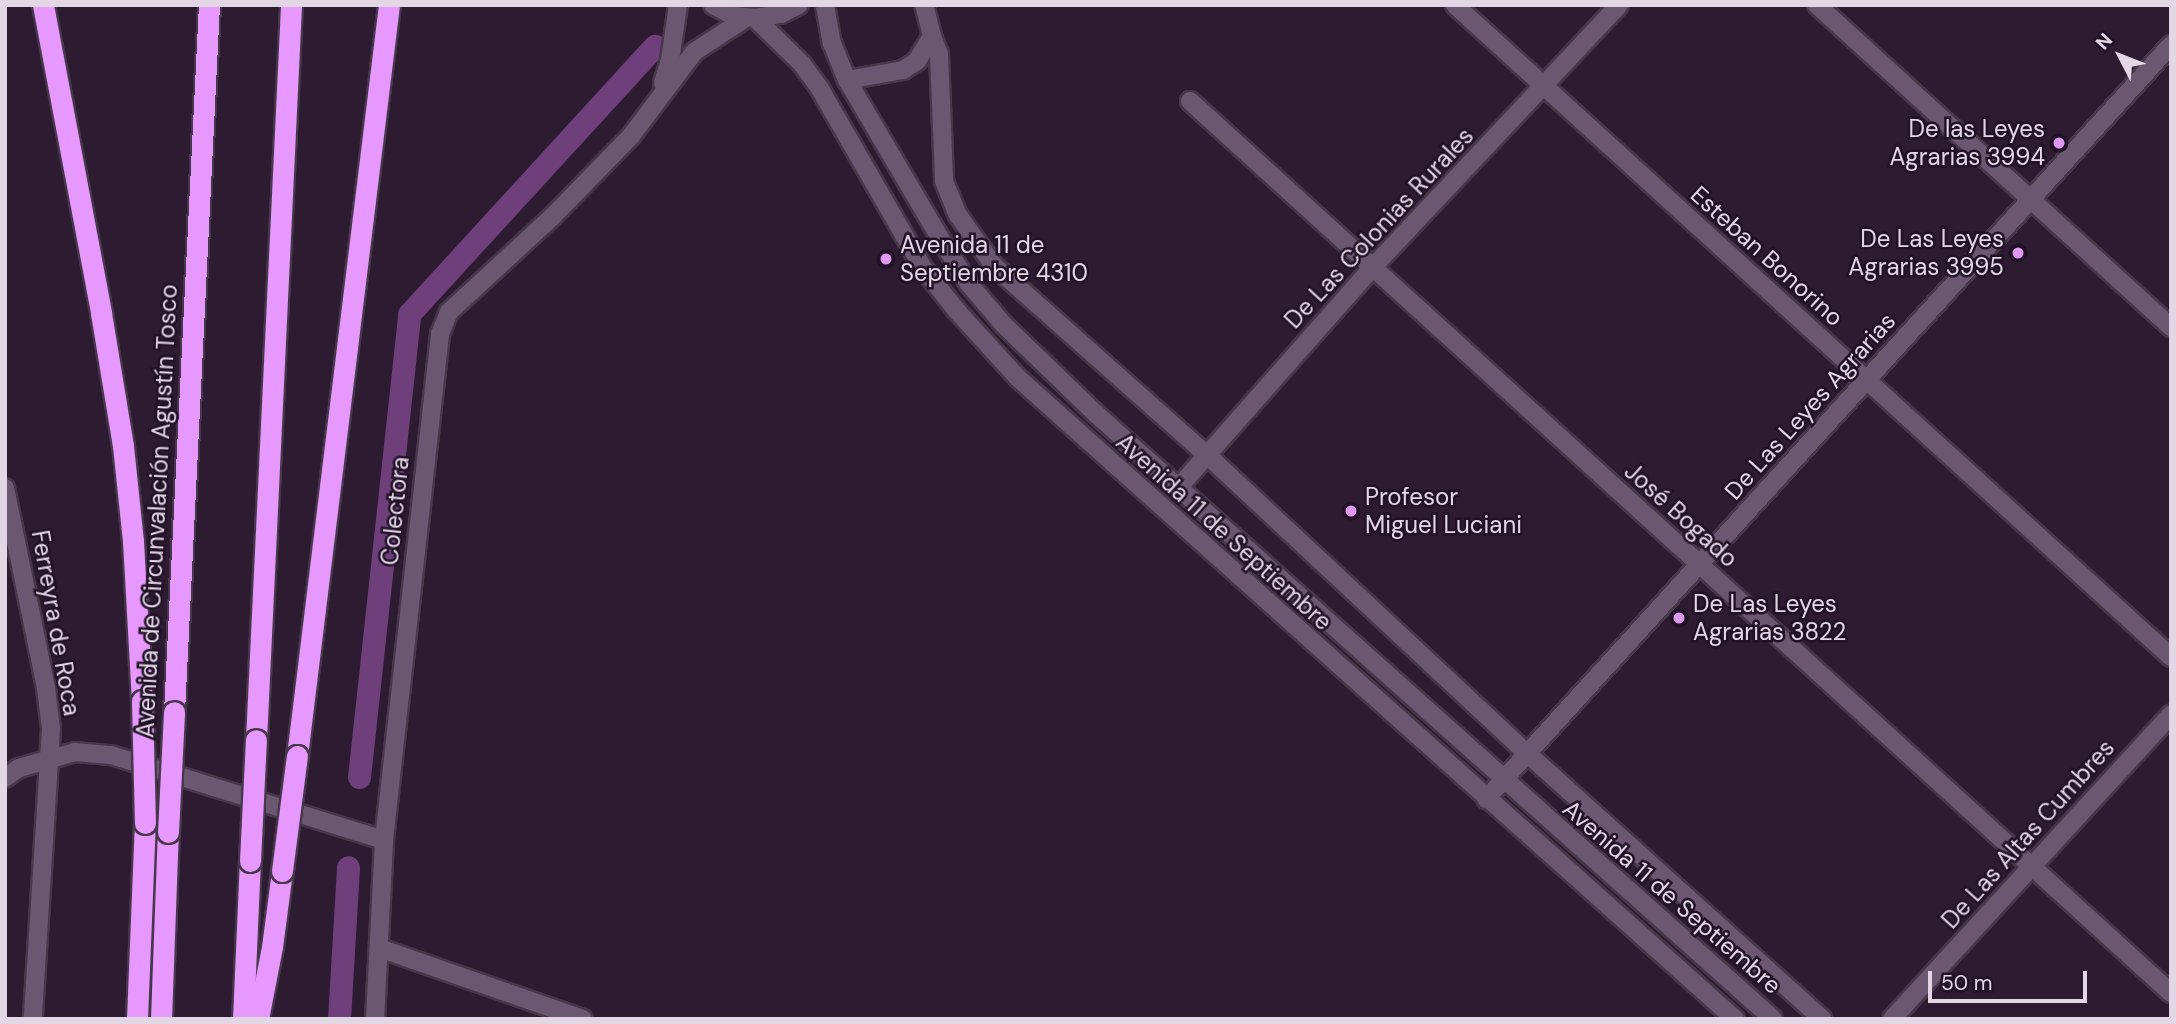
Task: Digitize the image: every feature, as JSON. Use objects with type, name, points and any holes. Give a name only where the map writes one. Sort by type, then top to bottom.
[{"type":"highway","points":[[43,5],[102,313],[123,446],[134,552],[145,823],[137,1019]]},
{"type":"highway","name":"Avenida de Circunvalación Agustín Tosco","points":[[161,1019],[209,5]]},
{"type":"highway","points":[[243,1019],[291,5]]},
{"type":"highway","points":[[258,1019],[272,947],[282,872],[389,5]]},
{"type":"street","name":"Colectora","points":[[659,96],[670,60],[678,5]]},
{"type":"street","points":[[713,5],[750,18]]},
{"type":"street","name":"Colectora","points":[[375,1019],[384,840],[440,334],[449,312],[598,172],[631,136],[694,52],[750,18],[780,14],[799,5]]},
{"type":"street","name":"Avenida 11 de Septiembre","points":[[825,5],[832,43],[847,80],[970,284],[1013,334],[1178,488],[1503,781],[1773,1019]]},
{"type":"street","points":[[924,5],[939,54],[944,181],[958,215],[994,267],[1206,454],[1528,754],[1822,1019]]},
{"type":"street","name":"Esteban Bonorino","points":[[1455,5],[2171,657]]},
{"type":"street","name":"De Las Colonias Rurales","points":[[1178,488],[1373,268],[1619,5]]},
{"type":"street","points":[[1817,5],[2171,327]]},
{"type":"street","name":"Avenida 11 de Septiembre","points":[[750,18],[802,64],[842,126],[896,225],[923,268],[986,343],[1068,424],[1735,1019]]},
{"type":"street","points":[[847,80],[903,70],[917,61],[932,36]]},
{"type":"street","name":"De Las Leyes Agrarias","points":[[1486,799],[2171,46]]},
{"type":"street","name":"José Bogado","points":[[1190,101],[2171,993]]},
{"type":"street","name":"Ferreyra de Roca","points":[[5,488],[46,688],[50,758],[33,1019]]},
{"type":"street","name":"De Las Altas Cumbres","points":[[1892,1019],[2171,714]]},
{"type":"street","points":[[5,778],[19,768],[75,752],[111,755],[384,840]]},
{"type":"street","points":[[379,948],[583,1019]]},
{"type":"waterway","points":[[359,777],[409,314],[655,46]]},
{"type":"waterway","points":[[339,1019],[348,867]]},
{"type":"place","name":"De las Leyes Agrarias 3994","points":[[2059,143]]},
{"type":"place","name":"De Las Leyes Agrarias 3995","points":[[2018,253]]},
{"type":"place","name":"Avenida 11 de Septiembre 4310","points":[[886,259]]},
{"type":"place","name":"Profesor Miguel Luciani","points":[[1351,511]]},
{"type":"place","name":"De Las Leyes Agrarias 3822","points":[[1679,618]]}]
